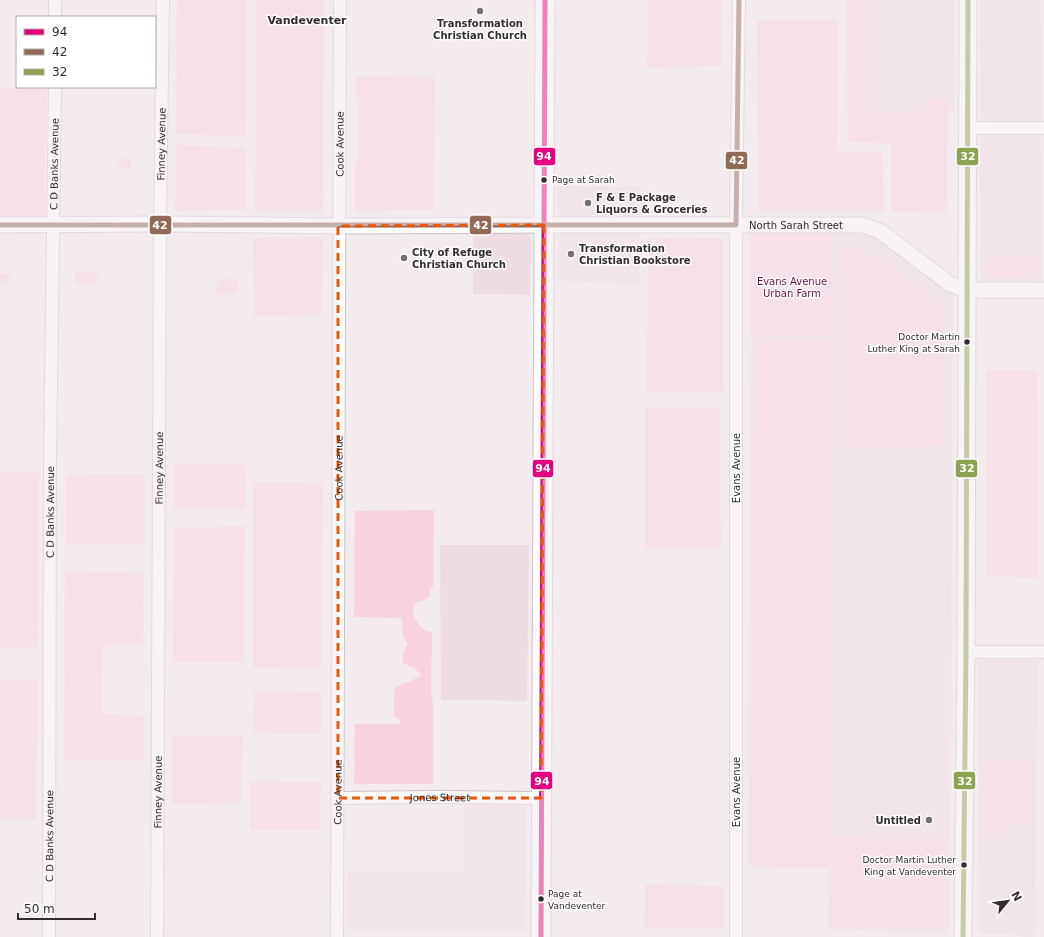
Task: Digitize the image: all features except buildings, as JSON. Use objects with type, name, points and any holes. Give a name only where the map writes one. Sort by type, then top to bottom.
[{"type":"main road","points":[[541,937],[545,0]]},
{"type":"main road","points":[[963,937],[966,652],[968,0]]},
{"type":"street","points":[[55,0],[55,16]]},
{"type":"street","name":"Finney Avenue","points":[[157,937],[160,224],[163,0]]},
{"type":"street","name":"Cook Avenue","points":[[337,937],[338,226],[340,0]]},
{"type":"street","name":"Evans Avenue","points":[[736,937],[736,225],[739,0]]},
{"type":"street","name":"C D Banks Avenue","points":[[49,937],[50,462],[55,88]]},
{"type":"street","points":[[967,128],[1044,128]]},
{"type":"street","name":"North Sarah Street","points":[[0,225],[863,225],[880,231],[950,284],[966,290],[1044,290]]},
{"type":"street","points":[[966,652],[1044,652]]},
{"type":"street","name":"Jones Street","points":[[338,798],[541,798]]},
{"type":"highlighted area","points":[[544,225],[541,798],[338,798],[338,226]]},
{"type":"shaded area","points":[[846,0],[954,0],[954,110],[845,111]]},
{"type":"shaded area","points":[[980,0],[1043,0],[1041,122],[986,121],[980,116]]},
{"type":"shaded area","points":[[984,136],[1041,136],[1042,282],[984,281],[980,277],[980,141]]},
{"type":"shaded area","points":[[558,186],[640,187],[639,216],[563,216],[559,214],[558,211]]},
{"type":"shaded area","points":[[473,233],[526,233],[529,235],[531,239],[530,295],[473,294]]},
{"type":"shaded area","points":[[639,233],[640,284],[558,281],[559,238],[561,234]]},
{"type":"shaded area","points":[[832,233],[858,233],[879,239],[950,292],[953,298],[950,925],[947,931],[942,933],[828,929],[829,868],[748,867],[751,336],[833,336]]},
{"type":"shaded area","points":[[440,545],[529,545],[527,701],[441,700]]},
{"type":"shaded area","points":[[1038,660],[1035,937],[1024,937],[1011,934],[984,934],[979,930],[978,665],[979,661]]},
{"type":"shaded area","points":[[464,805],[524,806],[526,808],[525,930],[350,930],[348,925],[348,872],[464,871]]},
{"type":"green space","points":[[177,0],[247,0],[246,136],[176,134]]},
{"type":"green space","points":[[256,0],[324,0],[323,211],[255,211]]},
{"type":"green space","points":[[648,0],[722,0],[721,66],[647,68]]},
{"type":"green space","points":[[849,0],[869,0],[868,111],[925,111],[925,99],[948,99],[947,213],[891,212],[891,143],[848,142]]},
{"type":"green space","points":[[757,20],[838,20],[837,151],[882,152],[885,211],[758,211]]},
{"type":"green space","points":[[356,76],[435,77],[434,210],[355,211],[355,163],[359,158],[359,99],[356,98]]},
{"type":"green space","points":[[0,88],[47,89],[45,196],[48,208],[46,213],[41,217],[30,215],[0,215]]},
{"type":"green space","points":[[176,145],[246,148],[246,210],[175,211]]},
{"type":"green space","points":[[125,157],[131,159],[131,168],[119,168],[119,161]]},
{"type":"green space","name":"Evans Avenue Urban Farm","points":[[753,233],[832,233],[834,336],[751,336],[750,237]]},
{"type":"green space","points":[[323,237],[322,315],[254,316],[253,238]]},
{"type":"green space","points":[[649,237],[723,238],[723,391],[646,392]]},
{"type":"green space","points":[[839,245],[889,262],[943,308],[944,445],[844,448],[843,307]]},
{"type":"green space","points":[[987,258],[1038,258],[1038,277],[987,277]]},
{"type":"green space","points":[[75,272],[93,272],[99,281],[87,285],[75,283]]},
{"type":"green space","points":[[6,273],[10,278],[8,285],[0,284],[0,274]]},
{"type":"green space","points":[[230,278],[237,282],[239,289],[229,295],[216,294],[215,288],[219,281]]},
{"type":"green space","points":[[758,339],[834,340],[829,868],[753,867]]},
{"type":"green space","points":[[986,370],[1037,370],[1038,578],[986,576]]},
{"type":"green space","points":[[645,407],[720,407],[721,549],[645,549]]},
{"type":"green space","points":[[174,465],[245,465],[246,509],[174,509]]},
{"type":"green space","points":[[0,473],[39,473],[38,647],[0,647]]},
{"type":"green space","points":[[145,474],[145,545],[66,544],[66,475]]},
{"type":"green space","points":[[253,482],[323,483],[321,669],[253,668]]},
{"type":"green space","points":[[434,510],[433,587],[430,589],[430,596],[427,599],[416,603],[413,610],[414,617],[424,630],[432,632],[431,693],[433,702],[433,784],[354,784],[355,724],[400,724],[400,719],[394,717],[394,695],[396,687],[421,675],[414,667],[403,664],[403,654],[408,644],[403,637],[402,618],[354,617],[355,511]]},
{"type":"green space","points":[[245,526],[244,662],[173,662],[174,528]]},
{"type":"green space","points":[[65,571],[144,573],[143,645],[103,645],[101,714],[144,716],[144,760],[64,760]]},
{"type":"green space","points":[[38,680],[36,819],[0,819],[0,681]]},
{"type":"green space","points":[[254,691],[321,692],[321,734],[253,733]]},
{"type":"green space","points":[[172,736],[243,736],[241,803],[172,804]]},
{"type":"green space","points":[[985,760],[1035,761],[1035,818],[1009,826],[1003,836],[984,836]]},
{"type":"green space","points":[[250,781],[321,782],[320,830],[250,830]]},
{"type":"green space","points":[[833,837],[945,839],[944,927],[832,926]]},
{"type":"green space","points":[[645,884],[724,886],[724,928],[644,927]]},
{"type":"transit line","name":"94","points":[[541,937],[545,0]]},
{"type":"transit line","name":"42","points":[[0,225],[736,225],[739,0]]},
{"type":"transit line","name":"32","points":[[963,937],[966,652],[968,0]]},
{"type":"place","name":"Transformation Christian Church","points":[[480,11]]},
{"type":"place","name":"Page at Sarah","points":[[544,180]]},
{"type":"place","name":"F & E Package Liquors & Groceries","points":[[588,203]]},
{"type":"place","name":"Transformation Christian Bookstore","points":[[571,254]]},
{"type":"place","name":"City of Refuge Christian Church","points":[[404,258]]},
{"type":"place","name":"Doctor Martin Luther King at Sarah","points":[[967,342]]},
{"type":"place","name":"Untitled","points":[[929,820]]},
{"type":"place","name":"Doctor Martin Luther King at Vandeventer","points":[[964,865]]},
{"type":"place","name":"Page at Vandeventer","points":[[541,899]]},
{"type":"district","name":"Vandeventer","points":[[307,20]]}]
